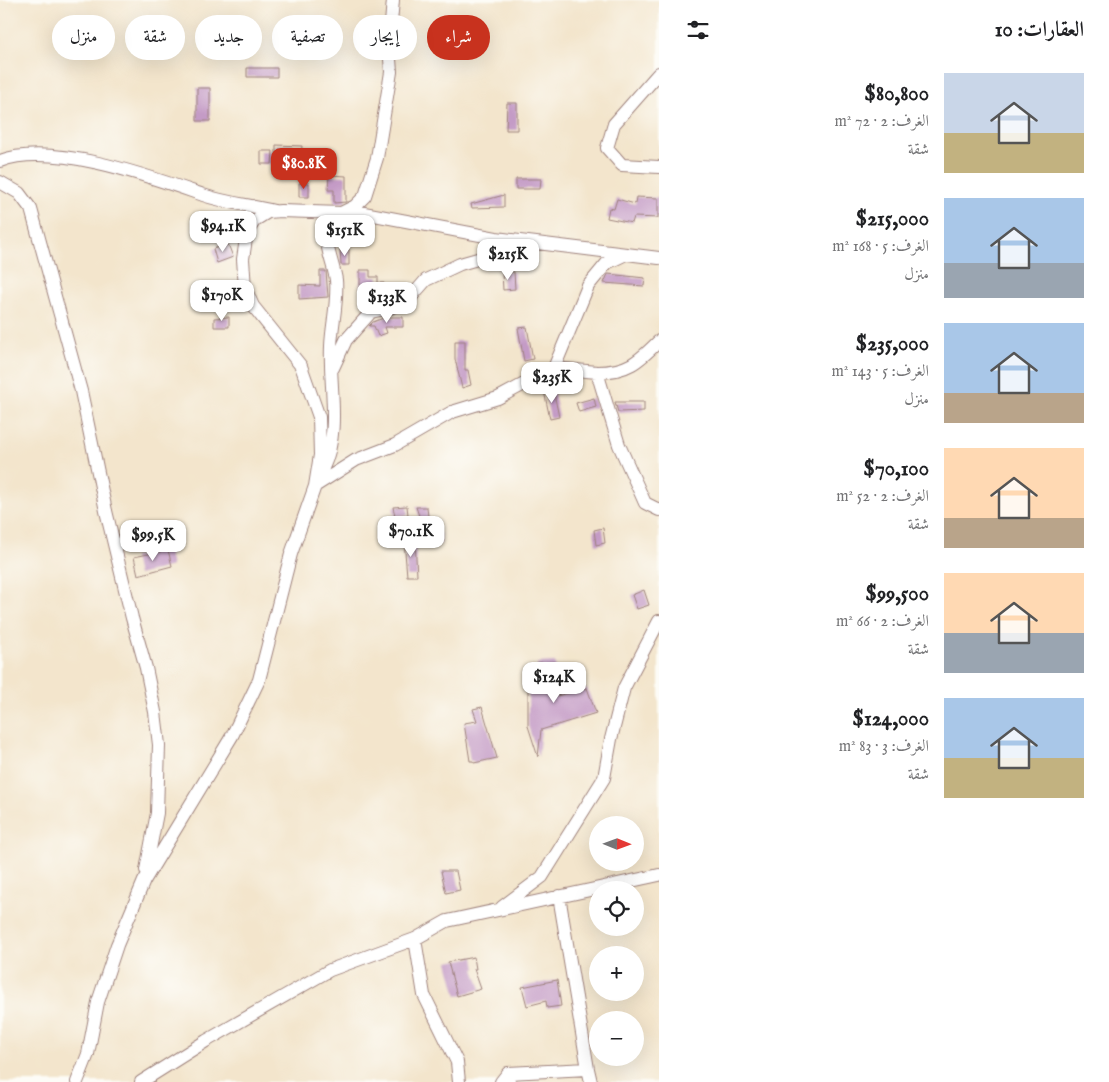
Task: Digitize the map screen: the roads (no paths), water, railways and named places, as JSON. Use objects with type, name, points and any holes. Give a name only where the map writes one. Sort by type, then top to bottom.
[{"type":"street","points":[[77,1082],[88,1054],[98,1002],[117,945],[144,881],[232,736],[259,680],[291,554],[327,458],[333,429],[334,398],[331,346],[336,282],[327,238],[328,227],[344,211],[365,196],[377,158],[391,72],[390,46],[393,0]]},
{"type":"street","points":[[659,73],[614,124],[606,148],[622,164],[659,167]]},
{"type":"street","points":[[0,161],[12,156],[32,154],[60,155],[175,184],[205,196],[274,211],[344,211],[496,238],[659,258]]},
{"type":"street","points":[[0,182],[19,193],[31,209],[81,391],[106,511],[146,668],[160,745],[157,813],[144,881]]},
{"type":"street","points":[[274,211],[256,220],[247,232],[243,259],[245,288],[252,306],[301,366],[313,397],[319,416],[320,445],[315,486]]},
{"type":"street","points":[[332,370],[346,340],[372,312],[390,308],[412,296],[426,280],[460,264],[495,254],[546,244]]},
{"type":"street","points":[[554,368],[588,286],[607,263],[626,254]]},
{"type":"street","points":[[315,486],[356,460],[395,446],[452,412],[498,398],[554,368],[617,372],[642,359],[659,341]]},
{"type":"street","points":[[597,372],[619,446],[645,503],[659,510]]},
{"type":"street","points":[[498,910],[542,877],[604,778],[624,688],[659,621]]},
{"type":"street","points":[[141,1082],[206,1041],[330,970],[415,938],[447,920],[659,875]]},
{"type":"street","points":[[560,896],[591,1082]]},
{"type":"street","points":[[415,938],[424,995],[457,1062],[459,1082]]},
{"type":"street","points":[[506,1079],[588,1069]]}]
